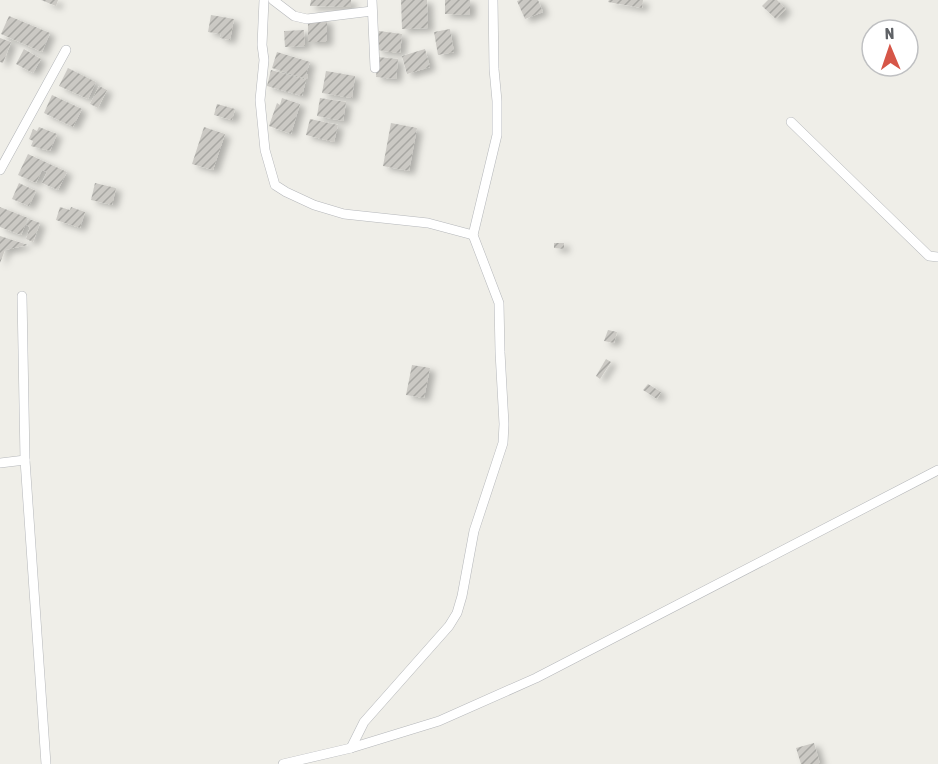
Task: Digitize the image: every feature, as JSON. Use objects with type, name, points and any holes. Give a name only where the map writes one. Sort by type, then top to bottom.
[{"type":"street","points":[[264,0],[264,77],[260,99],[265,150],[275,185],[314,205],[344,214],[428,223],[473,235]]},
{"type":"street","points":[[273,0],[294,16],[307,19],[372,11]]},
{"type":"street","points":[[372,0],[375,68]]},
{"type":"street","points":[[351,748],[364,722],[449,626],[457,613],[474,531],[503,443],[499,303],[473,235],[497,135],[494,0]]},
{"type":"street","points":[[0,170],[66,50]]},
{"type":"street","points":[[791,122],[929,256],[938,257]]},
{"type":"street","points":[[22,296],[25,460],[46,764]]},
{"type":"street","points":[[0,463],[25,460]]},
{"type":"street","points":[[283,764],[351,748],[439,721],[536,678],[938,470]]},
{"type":"building","points":[[41,0],[58,0],[56,6]]},
{"type":"building","points":[[311,0],[351,0],[351,7],[310,6]]},
{"type":"building","points":[[401,0],[427,0],[428,28],[402,29]]},
{"type":"building","points":[[445,0],[470,0],[470,15],[445,14]]},
{"type":"building","points":[[538,0],[543,12],[525,19],[517,1]]},
{"type":"building","points":[[609,0],[643,0],[642,8],[608,2]]},
{"type":"building","points":[[768,0],[777,0],[786,9],[776,19],[762,6]]},
{"type":"building","points":[[211,15],[234,19],[230,40],[220,38],[221,34],[208,32]]},
{"type":"building","points":[[9,16],[50,33],[42,52],[1,34]]},
{"type":"building","points":[[308,20],[327,20],[327,42],[308,42]]},
{"type":"building","points":[[450,29],[454,52],[438,55],[434,32]]},
{"type":"building","points":[[304,30],[305,46],[285,47],[284,31]]},
{"type":"building","points":[[379,31],[402,34],[400,53],[377,50]]},
{"type":"building","points":[[0,38],[11,42],[3,63],[0,62]]},
{"type":"building","points":[[24,49],[41,59],[33,73],[16,64]]},
{"type":"building","points":[[425,49],[430,67],[407,74],[402,56]]},
{"type":"building","points":[[277,52],[310,62],[306,74],[307,79],[272,68]]},
{"type":"building","points":[[378,57],[398,59],[396,79],[376,77]]},
{"type":"building","points":[[68,68],[96,82],[88,99],[59,86]]},
{"type":"building","points":[[271,70],[306,80],[302,96],[267,86]]},
{"type":"building","points":[[326,71],[355,76],[352,98],[322,93]]},
{"type":"building","points":[[99,86],[107,90],[98,108],[90,104]]},
{"type":"building","points":[[52,95],[82,109],[73,127],[44,113]]},
{"type":"building","points":[[282,98],[300,104],[291,134],[269,126],[277,103],[280,105]]},
{"type":"building","points":[[320,98],[346,102],[343,121],[317,116]]},
{"type":"building","points":[[217,104],[235,109],[232,120],[214,115]]},
{"type":"building","points":[[310,119],[338,125],[334,142],[306,135]]},
{"type":"building","points":[[391,123],[417,128],[409,171],[383,166]]},
{"type":"building","points":[[39,127],[57,134],[50,151],[31,146],[33,141],[29,139],[33,129],[37,131]]},
{"type":"building","points":[[204,127],[225,134],[213,170],[192,164]]},
{"type":"building","points":[[28,154],[67,172],[58,190],[42,183],[47,172],[42,170],[36,183],[18,175]]},
{"type":"building","points":[[19,183],[36,191],[29,206],[12,199]]},
{"type":"building","points":[[95,183],[116,188],[112,205],[91,200]]},
{"type":"building","points":[[0,207],[28,218],[21,235],[0,227]]},
{"type":"building","points":[[60,207],[70,210],[71,207],[85,212],[80,228],[56,220]]},
{"type":"building","points":[[29,219],[40,223],[33,242],[26,239],[30,227],[26,225]]},
{"type":"building","points":[[0,236],[28,245],[5,250],[0,263]]},
{"type":"building","points":[[554,243],[564,243],[564,249],[554,248]]},
{"type":"building","points":[[608,330],[617,332],[614,343],[604,341]]},
{"type":"building","points":[[606,359],[611,362],[600,379],[596,376]]},
{"type":"building","points":[[412,365],[430,368],[424,398],[406,395]]},
{"type":"building","points":[[648,384],[661,392],[657,399],[643,390]]},
{"type":"building","points":[[814,743],[820,764],[801,764],[796,748]]}]
